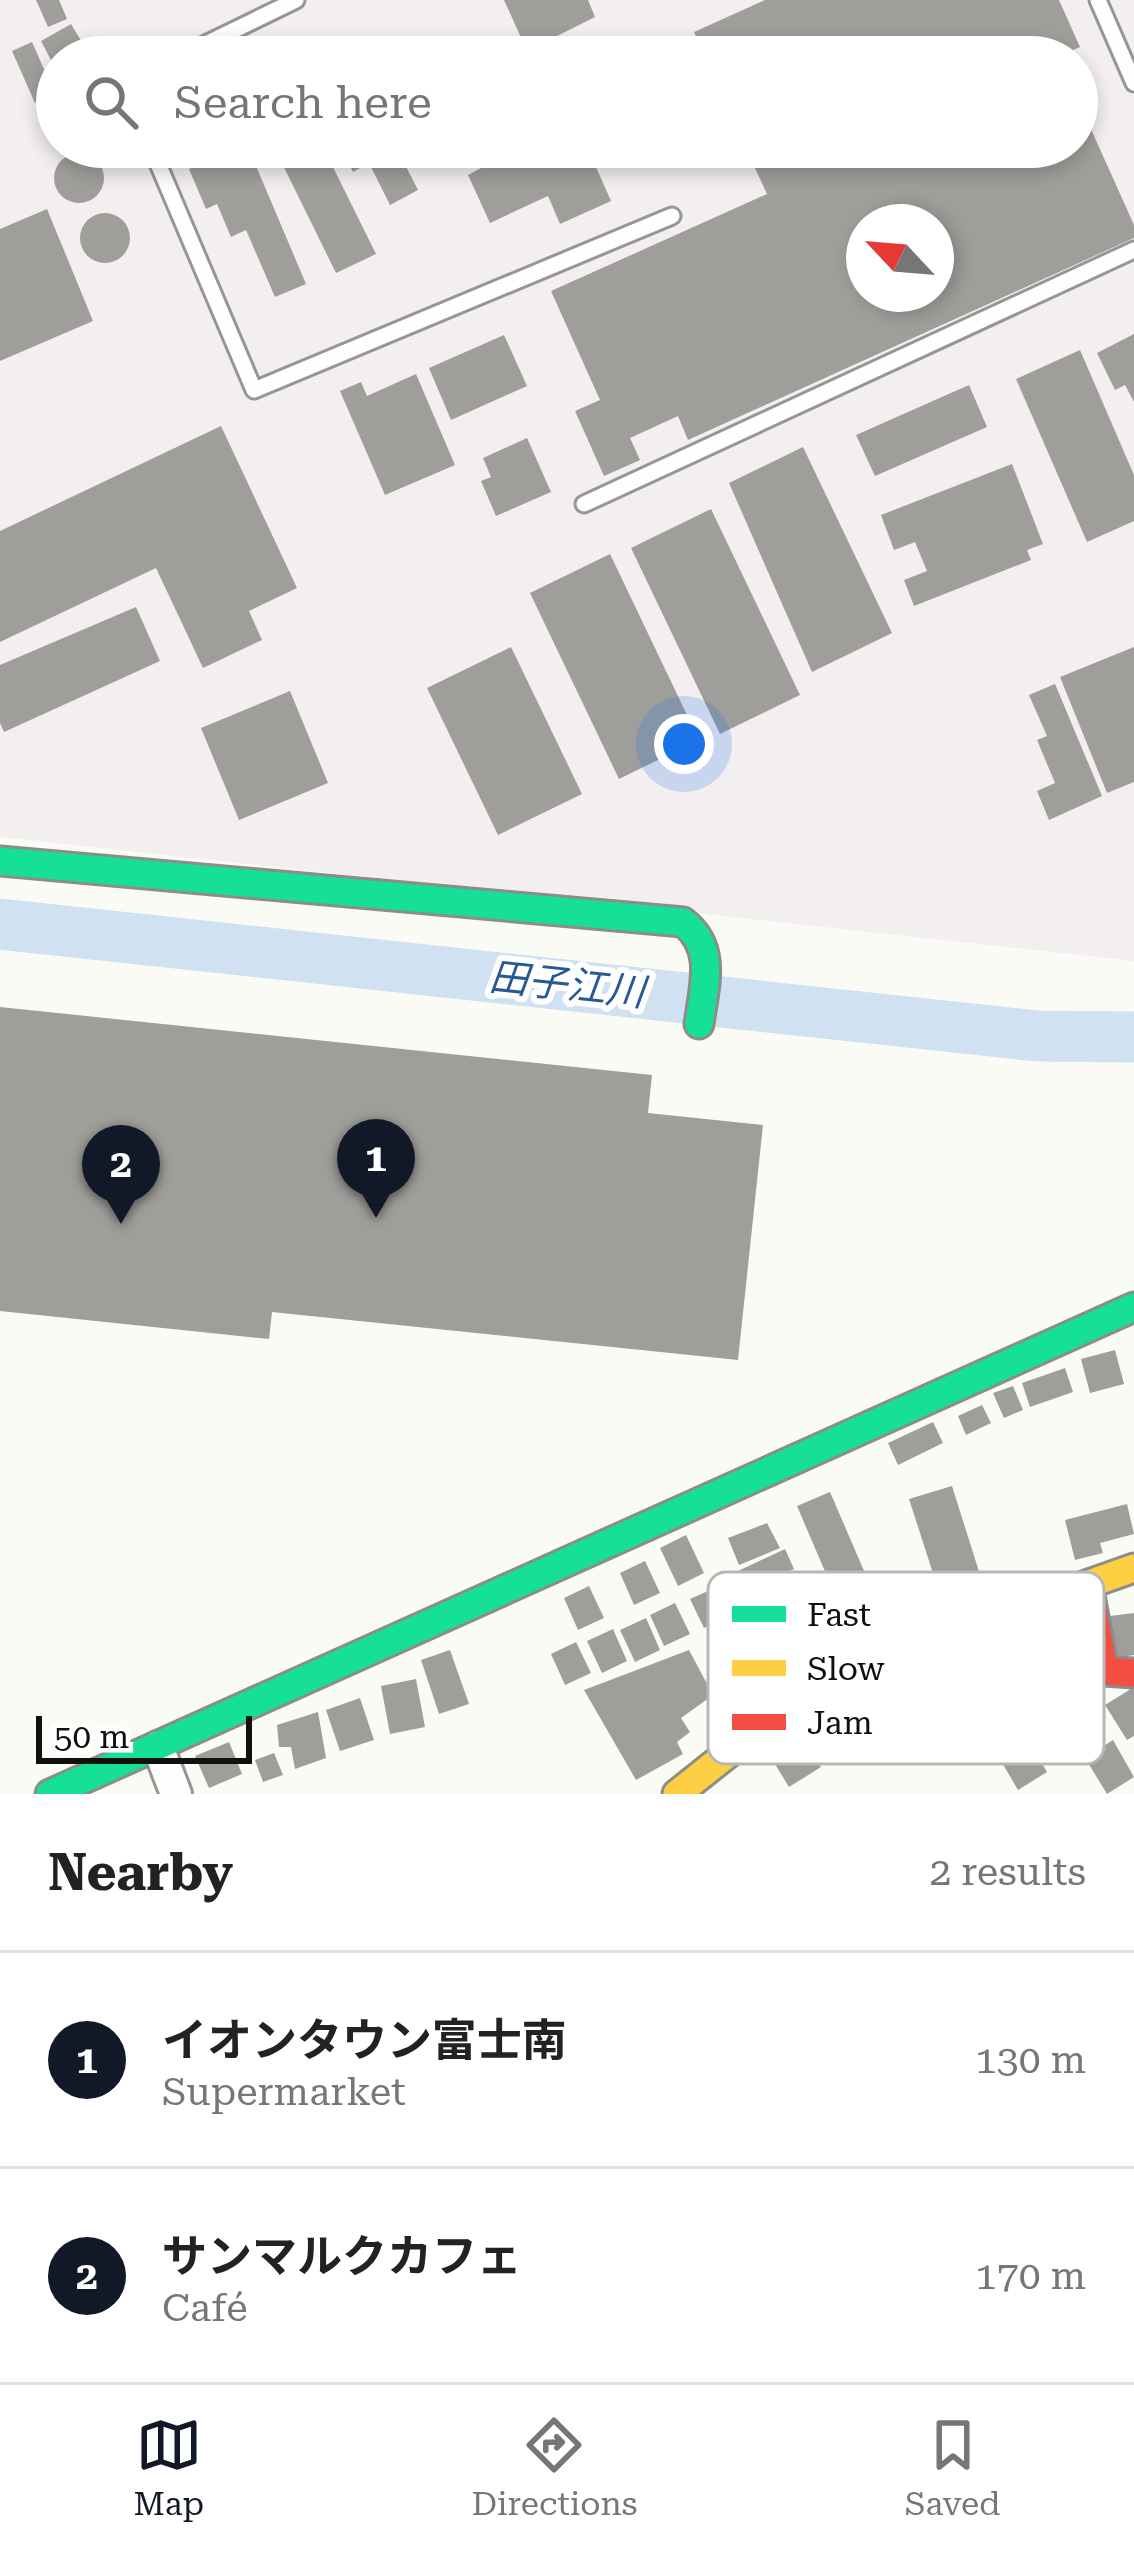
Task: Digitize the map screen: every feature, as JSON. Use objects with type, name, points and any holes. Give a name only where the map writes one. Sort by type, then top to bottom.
[{"type":"street","points":[[0,861],[683,922],[695,929],[708,948],[699,1024]]},
{"type":"street","points":[[50,1794],[1134,1307]]},
{"type":"street","points":[[1104,1579],[1134,1568]]},
{"type":"street","points":[[1104,1671],[1134,1673]]},
{"type":"street","points":[[158,1747],[176,1794]]},
{"type":"street","points":[[677,1794],[715,1764]]},
{"type":"lane","points":[[222,36],[296,0]]},
{"type":"lane","points":[[1097,0],[1134,82]]},
{"type":"lane","points":[[161,168],[254,390],[672,216]]},
{"type":"lane","points":[[584,504],[1134,250]]},
{"type":"shaded area","points":[[0,0],[1134,0],[1134,961],[0,837]]},
{"type":"building","points":[[36,0],[59,0],[67,19],[48,27]]},
{"type":"building","points":[[504,0],[588,0],[595,17],[557,36],[520,36]]},
{"type":"building","points":[[765,0],[1059,0],[1075,36],[696,36],[694,32]]},
{"type":"building","points":[[71,24],[78,36],[50,36]]},
{"type":"building","points":[[32,42],[36,103],[35,103],[12,51]]},
{"type":"building","points":[[1098,145],[1134,225],[1134,238],[688,440],[678,416],[630,438],[640,460],[604,476],[575,411],[600,400],[551,291],[767,194],[755,168],[1098,168]]},
{"type":"building","points":[[57,168],[102,169],[102,187],[88,201],[70,201],[56,187]]},
{"type":"building","points":[[257,168],[306,284],[275,297],[246,230],[231,237],[217,204],[206,209],[189,169]]},
{"type":"building","points":[[284,168],[333,168],[376,254],[336,273]]},
{"type":"building","points":[[372,168],[407,168],[418,190],[390,205]]},
{"type":"building","points":[[481,168],[596,168],[611,201],[560,224],[548,196],[490,223],[468,175]]},
{"type":"building","points":[[47,209],[93,321],[0,361],[0,229]]},
{"type":"building","points":[[105,213],[122,221],[130,238],[122,255],[105,263],[88,255],[80,238],[88,221]]},
{"type":"building","points":[[1134,334],[1134,402],[1125,385],[1115,390],[1097,353]]},
{"type":"building","points":[[504,335],[527,386],[451,420],[429,368]]},
{"type":"building","points":[[1080,350],[1134,475],[1134,521],[1087,542],[1016,379]]},
{"type":"building","points":[[416,374],[455,465],[385,495],[340,391],[361,382],[367,396]]},
{"type":"building","points":[[969,385],[987,427],[875,476],[856,435]]},
{"type":"building","points":[[221,426],[297,588],[249,611],[262,640],[203,668],[156,568],[0,642],[0,531]]},
{"type":"building","points":[[527,438],[551,492],[496,516],[481,481],[491,477],[483,458]]},
{"type":"building","points":[[803,447],[892,633],[812,672],[729,483]]},
{"type":"building","points":[[1012,464],[1043,544],[1027,550],[1031,560],[914,606],[904,580],[927,571],[915,542],[894,550],[881,515]]},
{"type":"building","points":[[711,509],[800,695],[720,734],[631,548]]},
{"type":"building","points":[[610,554],[699,740],[619,779],[530,593]]},
{"type":"building","points":[[136,607],[160,661],[4,732],[0,665]]},
{"type":"building","points":[[511,647],[582,794],[498,835],[427,688]]},
{"type":"building","points":[[1134,647],[1134,782],[1107,793],[1060,677]]},
{"type":"building","points":[[1055,684],[1102,796],[1049,820],[1037,791],[1055,783],[1037,740],[1047,736],[1029,695]]},
{"type":"building","points":[[290,691],[328,783],[239,820],[201,728]]},
{"type":"building","points":[[0,1007],[652,1075],[648,1113],[763,1125],[738,1360],[272,1312],[269,1339],[0,1311]]},
{"type":"building","points":[[1115,1350],[1124,1384],[1090,1393],[1081,1359]]},
{"type":"building","points":[[1065,1368],[1073,1392],[1030,1407],[1022,1383]]},
{"type":"building","points":[[1013,1386],[1023,1410],[1004,1418],[993,1393]]},
{"type":"building","points":[[982,1405],[991,1423],[966,1435],[958,1416]]},
{"type":"building","points":[[933,1422],[943,1443],[898,1465],[888,1443]]},
{"type":"building","points":[[952,1486],[979,1572],[933,1572],[909,1499]]},
{"type":"building","points":[[830,1492],[865,1572],[825,1572],[797,1506]]},
{"type":"building","points":[[1127,1504],[1134,1534],[1100,1543],[1103,1553],[1075,1560],[1065,1520]]},
{"type":"building","points":[[767,1523],[780,1548],[739,1565],[728,1538]]},
{"type":"building","points":[[686,1535],[704,1573],[678,1586],[660,1548]]},
{"type":"building","points":[[785,1549],[794,1569],[787,1572],[738,1571]]},
{"type":"building","points":[[645,1561],[660,1593],[634,1605],[620,1573]]},
{"type":"building","points":[[589,1586],[604,1618],[578,1630],[564,1598]]},
{"type":"building","points":[[708,1591],[708,1626],[704,1628],[690,1599]]},
{"type":"building","points":[[675,1603],[690,1634],[664,1646],[650,1615]]},
{"type":"building","points":[[1134,1613],[1134,1655],[1116,1658],[1110,1616]]},
{"type":"building","points":[[646,1618],[660,1650],[635,1662],[620,1630]]},
{"type":"building","points":[[613,1629],[627,1661],[602,1673],[587,1641]]},
{"type":"building","points":[[576,1642],[591,1673],[565,1685],[551,1654]]},
{"type":"building","points":[[450,1650],[469,1704],[439,1714],[421,1660]]},
{"type":"building","points":[[689,1650],[708,1686],[708,1699],[681,1718],[690,1732],[677,1742],[683,1754],[636,1780],[584,1690]]},
{"type":"building","points":[[416,1679],[425,1727],[390,1734],[381,1686]]},
{"type":"building","points":[[1134,1687],[1134,1736],[1127,1740],[1105,1705]]},
{"type":"building","points":[[360,1698],[374,1740],[340,1751],[326,1710]]},
{"type":"building","points":[[318,1712],[326,1758],[295,1769],[291,1747],[279,1747],[277,1725]]},
{"type":"building","points":[[1113,1740],[1134,1777],[1107,1794],[1089,1764],[1104,1764],[1104,1746]]},
{"type":"building","points":[[229,1742],[242,1774],[209,1788],[195,1756]]},
{"type":"building","points":[[274,1753],[283,1775],[263,1782],[255,1760]]},
{"type":"building","points":[[775,1764],[819,1764],[821,1767],[789,1787]]},
{"type":"building","points":[[1003,1764],[1042,1764],[1047,1772],[1018,1790]]},
{"type":"waterway","name":"田子江川","points":[[0,924],[1037,1036],[1134,1037]]},
{"type":"traffic: fast","points":[[0,861],[683,922],[694,932],[704,956],[699,1024]]},
{"type":"traffic: fast","points":[[50,1794],[1134,1307]]},
{"type":"traffic: slow","points":[[1104,1579],[1134,1568]]},
{"type":"traffic: slow","points":[[677,1794],[715,1764]]},
{"type":"traffic: jam","points":[[1104,1671],[1134,1673]]},
{"type":"place","name":"イオンタウン富士南","points":[[376,1218]]},
{"type":"place","name":"サンマルクカフェ","points":[[121,1224]]}]
